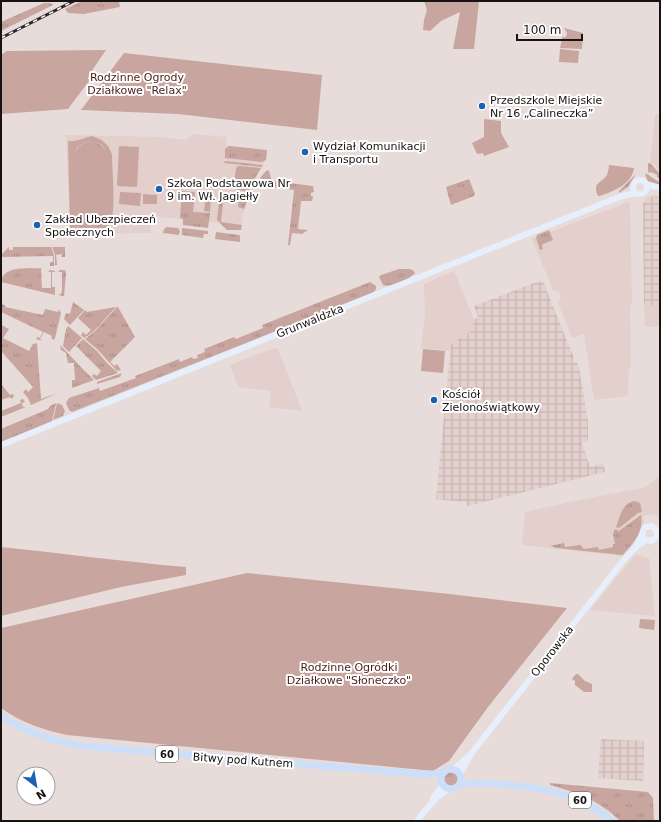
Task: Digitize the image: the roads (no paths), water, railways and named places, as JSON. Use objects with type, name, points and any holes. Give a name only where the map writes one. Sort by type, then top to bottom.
[{"type":"main road","name":"Bitwy pod Kutnem","points":[[1,716],[16,725],[42,736],[81,746],[420,774],[435,774],[444,772]]},
{"type":"main road","name":"60","points":[[444,772],[448,769],[487,783]]},
{"type":"main road","points":[[442,783],[441,778],[444,772]]},
{"type":"main road","points":[[458,773],[460,784]]},
{"type":"main road","name":"Bitwy pod Kutnem","points":[[420,774],[442,783]]},
{"type":"main road","name":"60","points":[[442,783],[450,789],[456,788],[460,784],[487,783],[554,791],[576,798],[591,805],[612,821]]},
{"type":"street","points":[[638,180],[643,180],[646,184],[660,188],[646,191],[642,194],[633,190],[634,182],[638,180]]},
{"type":"street","points":[[646,184],[646,191]]},
{"type":"street","name":"Grunwaldzka","points":[[1,445],[619,197],[633,190]]},
{"type":"street","points":[[657,529],[650,526],[645,527],[643,531],[644,538],[651,541],[655,539],[660,523]]},
{"type":"street","name":"Oporowska","points":[[458,773],[470,758],[470,754],[597,593],[644,538]]},
{"type":"street","points":[[432,803],[442,783]]},
{"type":"street","points":[[417,821],[432,803],[450,789]]},
{"type":"railway","points":[[1,38],[74,1]]},
{"type":"place","name":"Przedszkole Miejskie Nr 16 „Calineczka”","points":[[482,106]]},
{"type":"place","name":"Wydział Komunikacji i Transportu","points":[[305,152]]},
{"type":"place","name":"Szkoła Podstawowa Nr 9 im. Wł. Jagiełły","points":[[159,189]]},
{"type":"place","name":"Zakład Ubezpieczeń Społecznych","points":[[37,225]]},
{"type":"place","name":"Kościół Zielonoświątkowy","points":[[434,400]]},
{"type":"park label","name":"Rodzinne Ogrody Działkowe \"Relax\"","points":[[137,83]]},
{"type":"park label","name":"Rodzinne Ogródki Działkowe \"Słoneczko\"","points":[[349,673]]}]
